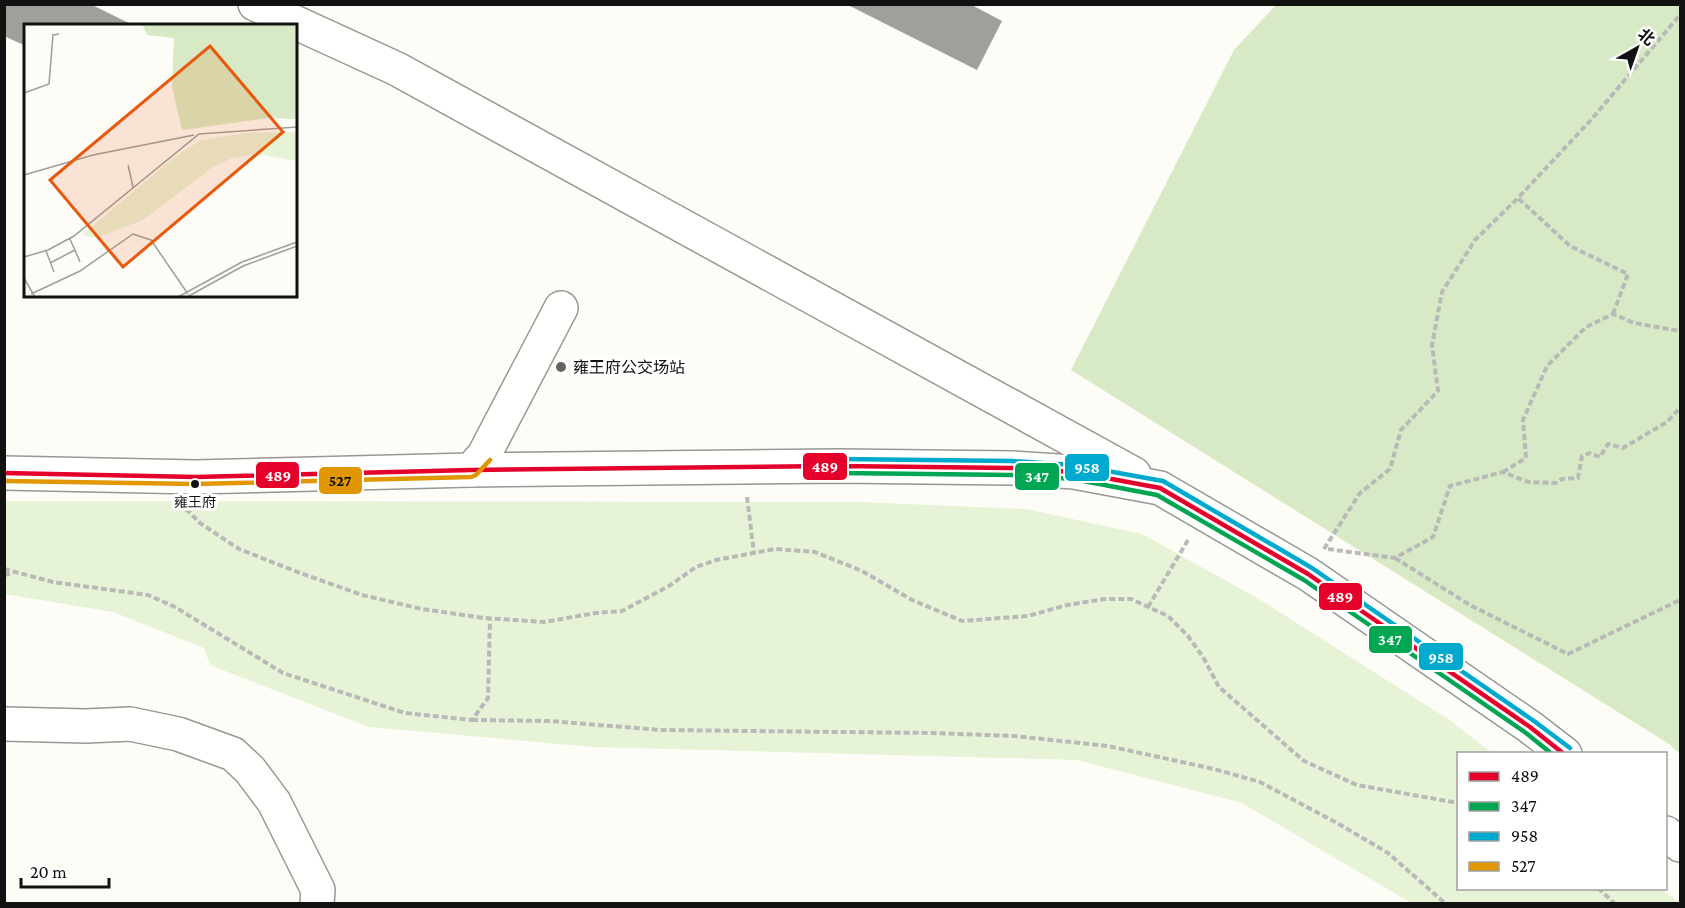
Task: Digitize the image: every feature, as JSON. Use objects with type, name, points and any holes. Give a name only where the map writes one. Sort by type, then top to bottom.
[{"type":"street","points":[[255,4],[398,69],[1204,514],[1316,561],[1564,752]]},
{"type":"street","points":[[471,470],[484,455],[561,308]]},
{"type":"street","points":[[4,473],[196,477],[471,470],[1012,468],[1074,472],[1160,488]]},
{"type":"street","points":[[4,724],[86,726],[130,724],[178,734],[233,754],[250,770],[274,802],[318,890],[317,903]]},
{"type":"street","points":[[1667,835],[1680,845]]},
{"type":"path","points":[[1316,561],[1360,493],[1390,469],[1401,430],[1438,391],[1432,345],[1442,292],[1475,240],[1518,198],[1597,112],[1680,15]]},
{"type":"path","points":[[1316,561],[1395,558],[1433,537],[1450,486],[1503,472],[1526,458],[1523,420],[1547,366],[1586,327],[1613,314],[1628,274],[1570,246],[1518,198]]},
{"type":"path","points":[[1613,314],[1634,323],[1680,331]]},
{"type":"path","points":[[1503,472],[1528,482],[1556,483],[1562,479],[1578,478],[1582,456],[1590,453],[1600,457],[1608,444],[1623,448],[1667,422],[1680,408]]},
{"type":"path","points":[[743,468],[754,553]]},
{"type":"path","points":[[155,476],[200,523],[239,549],[362,595],[422,609],[490,619],[544,622],[622,611],[669,586],[696,567],[716,560],[775,549],[815,552],[862,571],[912,600],[962,621],[1028,616],[1067,605],[1106,599],[1131,599],[1168,616],[1188,636],[1203,657],[1219,687],[1304,761],[1357,785],[1457,803]]},
{"type":"path","points":[[1148,607],[1204,514]]},
{"type":"path","points":[[1395,558],[1470,605],[1568,654],[1680,600]]},
{"type":"path","points":[[4,568],[14,573],[52,582],[148,595],[176,607],[283,673],[405,713],[472,720],[549,722],[661,730],[1014,736],[1108,746],[1214,769],[1260,782],[1337,823],[1388,853],[1446,903]]},
{"type":"path","points":[[4,575],[14,573]]},
{"type":"path","points":[[472,720],[488,698],[490,619]]},
{"type":"path","points":[[1600,890],[1615,903]]},
{"type":"green space","points":[[1276,5],[1680,5],[1680,754],[1669,744],[1071,370],[1234,50]]},
{"type":"green space","points":[[5,501],[860,502],[1026,509],[1142,534],[1259,599],[1451,721],[1491,752],[1457,752],[1457,890],[1662,890],[1680,903],[1411,903],[1242,803],[1077,760],[593,747],[369,727],[210,665],[204,648],[113,612],[5,594]]},
{"type":"building","points":[[4,4],[90,4],[131,24],[24,24],[24,45],[4,36]]},
{"type":"building","points":[[846,4],[970,4],[1002,21],[977,70]]},
{"type":"transit line","name":"958","points":[[839,459],[1012,461],[1074,465],[1163,481],[1312,568],[1570,748]]},
{"type":"transit line","name":"527","points":[[4,481],[196,484],[471,477],[476,475],[490,460]]},
{"type":"transit line","name":"489","points":[[4,473],[196,477],[471,470],[839,466],[1012,468],[1074,472],[1160,488],[1308,574],[1530,727],[1561,752]]},
{"type":"transit line","name":"347","points":[[839,473],[1012,475],[1073,479],[1157,495],[1304,580],[1526,733],[1550,752]]},
{"type":"place","name":"雍王府公交场站","points":[[561,367]]},
{"type":"place","name":"雍王府","points":[[195,484]]}]
